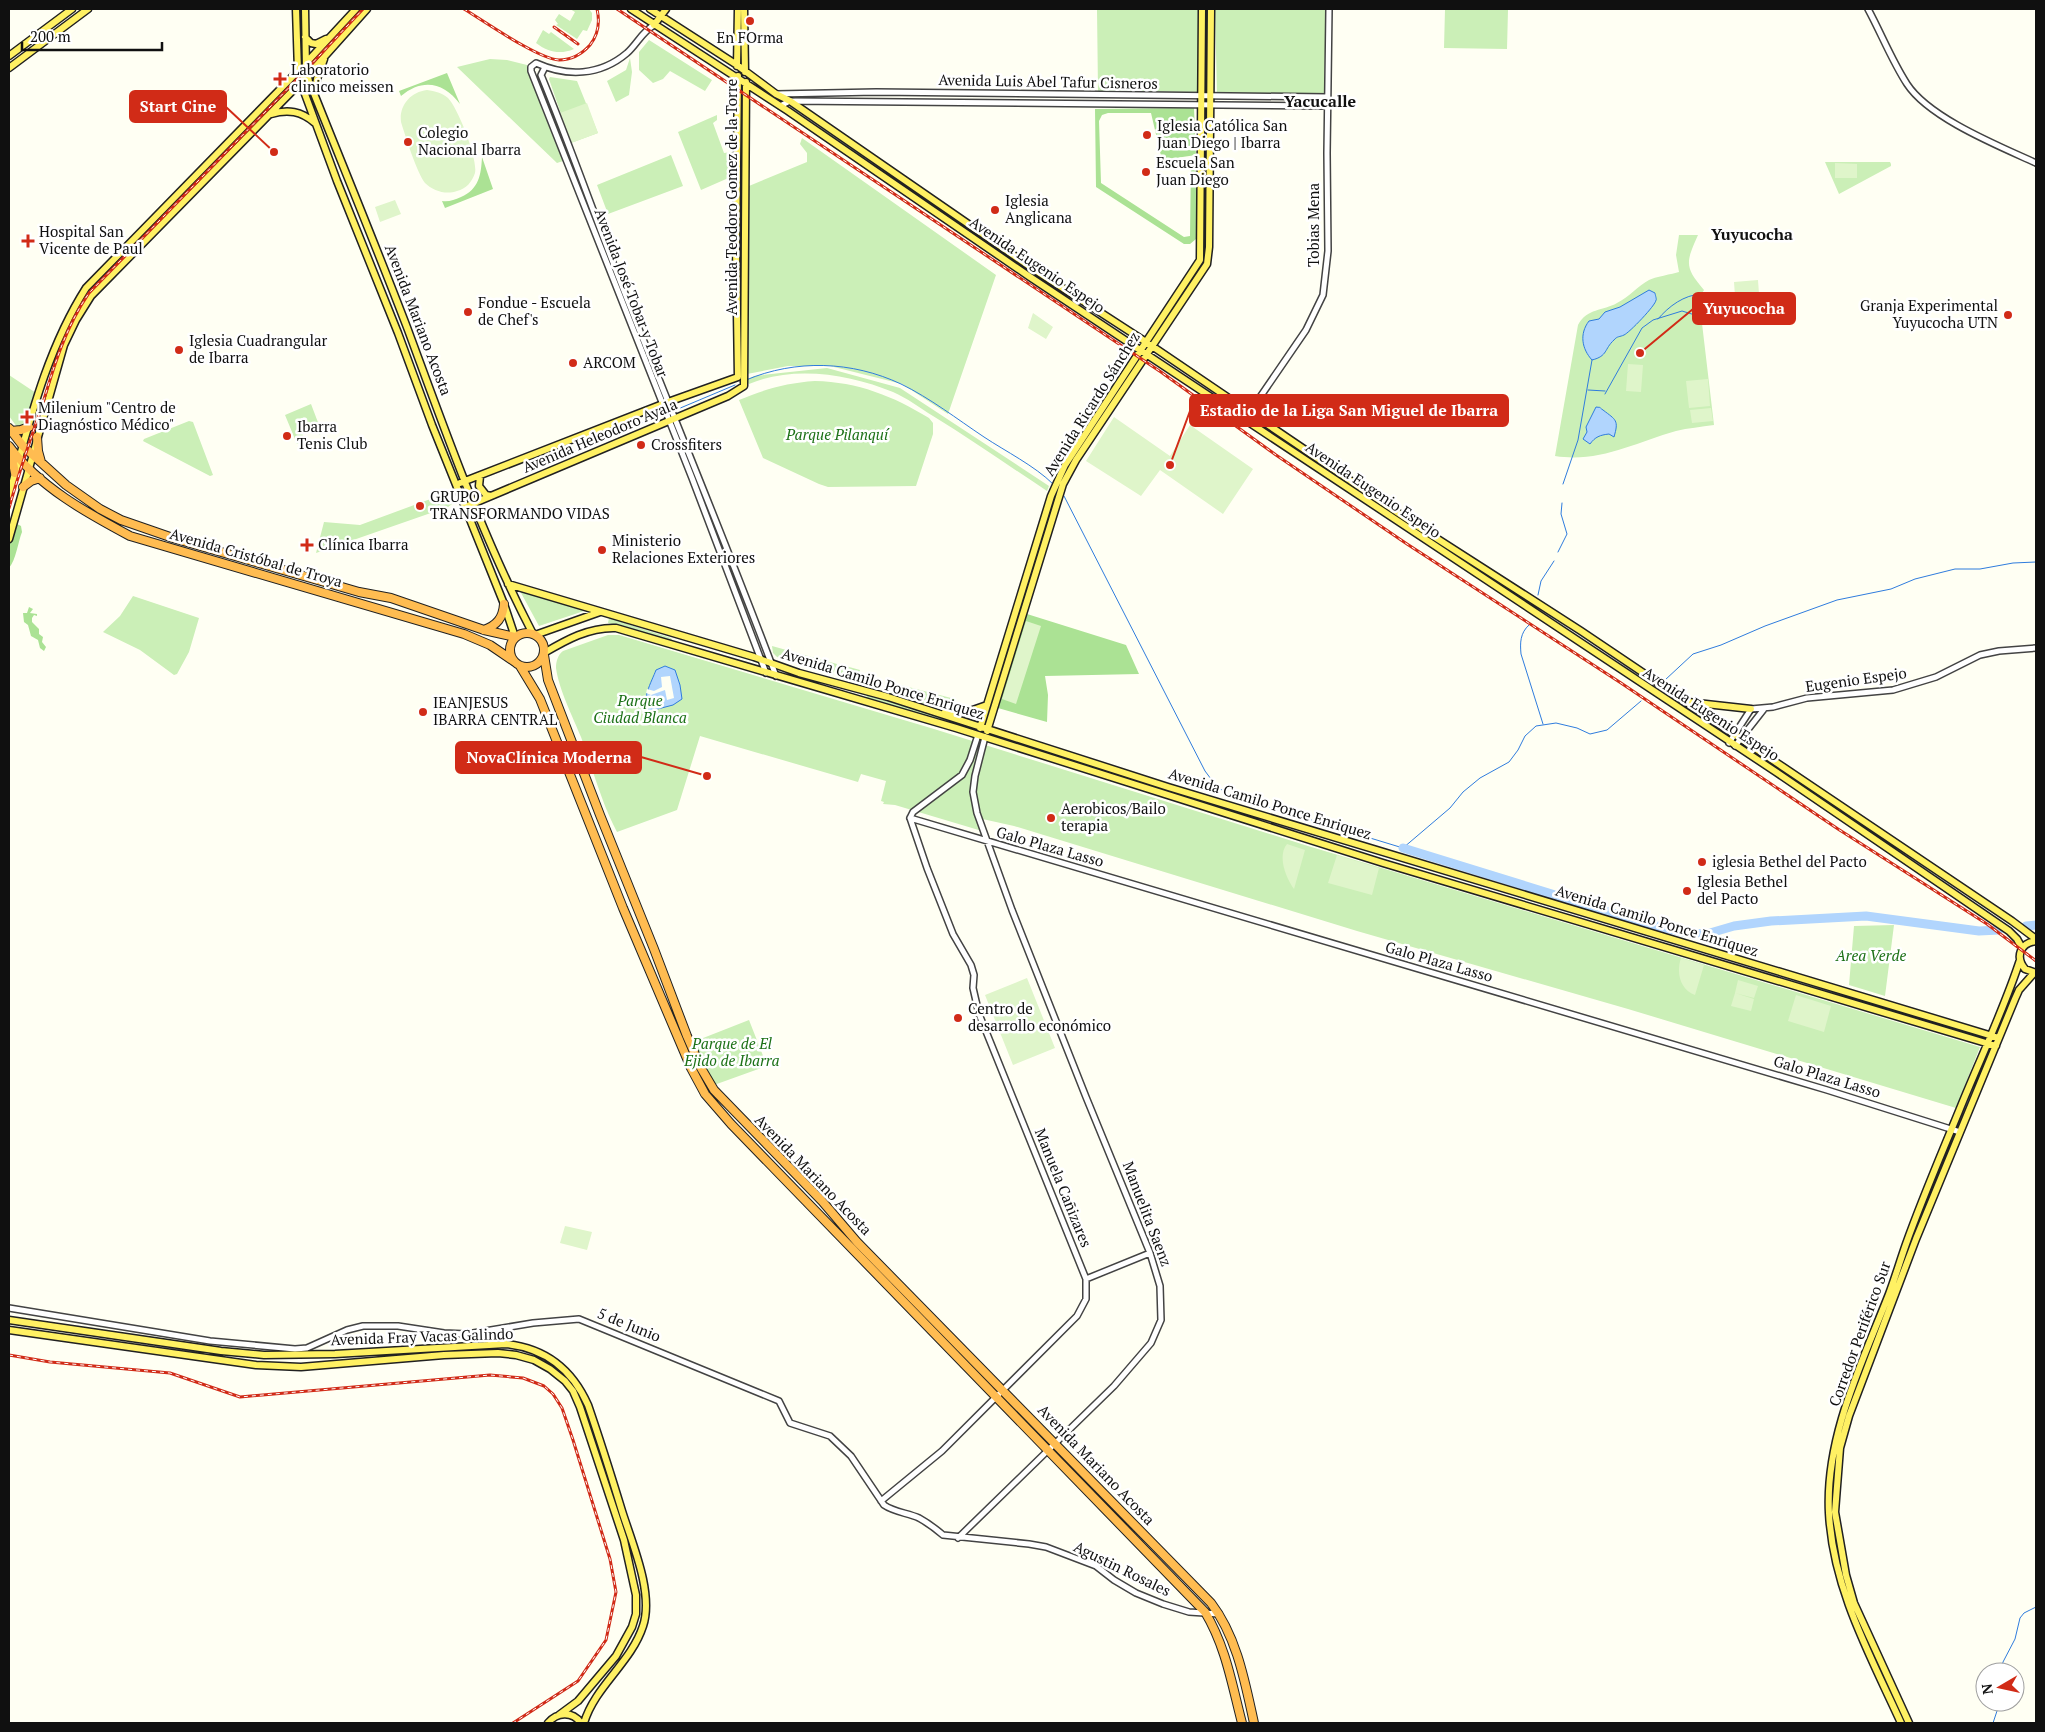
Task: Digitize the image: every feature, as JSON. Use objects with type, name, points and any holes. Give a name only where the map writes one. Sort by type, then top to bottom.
[{"type":"highway","points":[[10,429],[21,430],[29,427]]},
{"type":"highway","name":"Avenida Cristóbal de Troya","points":[[10,429],[23,446],[66,485],[100,509],[121,520],[173,538],[359,592],[391,598],[484,630],[515,637]]},
{"type":"highway","points":[[37,437],[39,457],[43,466]]},
{"type":"highway","points":[[9,447],[15,473]]},
{"type":"highway","name":"Avenida Cristóbal de Troya","points":[[9,447],[40,478],[92,516],[130,536],[464,634],[490,645],[517,664]]},
{"type":"highway","points":[[24,488],[31,481],[40,478]]},
{"type":"highway","points":[[484,630],[495,625],[501,618],[504,604]]},
{"type":"highway","points":[[524,633],[534,634],[543,642],[544,654],[534,666],[517,664],[510,649],[515,637],[524,633]]},
{"type":"highway","name":"Avenida Mariano Acosta","points":[[544,654],[548,680],[600,815],[654,948],[687,1036],[701,1068],[714,1090],[822,1201],[857,1242],[1211,1603],[1220,1614],[1234,1644],[1254,1723]]},
{"type":"highway","name":"Avenida Mariano Acosta","points":[[517,664],[540,699],[623,908],[698,1082],[738,1131],[1205,1612],[1216,1631],[1224,1651],[1242,1723]]},
{"type":"main road","points":[[9,56],[72,9]]},
{"type":"main road","points":[[9,68],[88,9]]},
{"type":"main road","name":"Avenida Mariano Acosta","points":[[296,9],[300,81],[504,604],[515,637]]},
{"type":"main road","name":"Avenida Mariano Acosta","points":[[305,9],[308,75],[314,94],[408,329],[464,482],[508,584],[534,634]]},
{"type":"main road","points":[[9,495],[56,344],[69,316],[86,288],[307,62],[356,9]]},
{"type":"main road","points":[[9,539],[64,345],[76,320],[91,296],[300,81],[308,75],[366,9]]},
{"type":"main road","name":"Avenida Eugenio Espejo","points":[[631,9],[738,78],[1030,277],[1776,772],[2009,931],[2022,948]]},
{"type":"main road","points":[[654,25],[666,9]]},
{"type":"main road","name":"Avenida Teodoro Gomez de la Torre","points":[[738,9],[736,249],[741,305],[744,386]]},
{"type":"main road","name":"Avenida Teodoro Gomez de la Torre","points":[[738,377],[745,249],[746,84],[744,9]]},
{"type":"main road","name":"Avenida Ricardo Sánchez","points":[[984,728],[988,705],[1058,478],[1200,260],[1202,9]]},
{"type":"main road","name":"Avenida Ricardo Sánchez","points":[[982,736],[1063,484],[1076,460],[1207,264],[1209,247],[1211,9]]},
{"type":"main road","points":[[648,20],[653,10]]},
{"type":"main road","name":"Avenida Eugenio Espejo","points":[[653,10],[737,65],[776,94],[790,101],[1035,270],[1742,739],[2012,921],[2036,940]]},
{"type":"main road","points":[[305,36],[311,43],[316,44],[330,38]]},
{"type":"main road","points":[[314,94],[316,79],[325,56]]},
{"type":"main road","points":[[270,114],[284,110],[293,111],[308,117],[315,123]]},
{"type":"main road","points":[[737,173],[745,172]]},
{"type":"main road","points":[[737,197],[745,196]]},
{"type":"main road","points":[[736,249],[745,249]]},
{"type":"main road","name":"Avenida Heleodoro Ayala","points":[[457,485],[664,403],[738,377]]},
{"type":"main road","name":"Avenida Heleodoro Ayala","points":[[465,507],[728,396],[744,386]]},
{"type":"main road","points":[[480,476],[478,481],[481,491],[491,496]]},
{"type":"main road","name":"Avenida Camilo Ponce Enriquez","points":[[508,584],[934,712],[1168,787],[1996,1036]]},
{"type":"main road","points":[[534,634],[600,612]]},
{"type":"main road","name":"Avenida Camilo Ponce Enriquez","points":[[544,654],[557,645],[592,630],[616,628],[776,677],[982,736],[1428,876],[1996,1046]]},
{"type":"main road","points":[[1684,702],[1751,709]]},
{"type":"main road","points":[[934,712],[967,712],[988,705]]},
{"type":"main road","points":[[1088,770],[1091,761]]},
{"type":"main road","points":[[2022,948],[2036,940]]},
{"type":"main road","name":"Corredor Periférico Sur","points":[[1909,1723],[1854,1603],[1846,1575],[1835,1512],[1840,1448],[1849,1416],[1916,1239],[1996,1046],[1996,1036],[2022,948]]},
{"type":"main road","points":[[2020,960],[2025,969],[2035,973]]},
{"type":"main road","name":"Corredor Periférico Sur","points":[[1901,1723],[1859,1633],[1839,1577],[1829,1512],[1830,1483],[1835,1448],[1856,1376],[1892,1286],[1906,1242],[1952,1129],[1988,1044],[1996,1036],[2019,990],[2035,973]]},
{"type":"main road","points":[[1947,1031],[1950,1022]]},
{"type":"main road","name":"Avenida Fray Vacas Galindo","points":[[9,1320],[264,1355],[335,1354],[506,1344],[533,1349],[560,1365],[582,1392],[588,1405],[633,1545],[646,1606],[643,1627],[626,1658],[597,1694],[582,1723]]},
{"type":"main road","name":"Avenida Fray Vacas Galindo","points":[[9,1330],[256,1366],[301,1367],[444,1355],[498,1353],[534,1360],[550,1369],[565,1381],[573,1391],[580,1407],[624,1540],[636,1595],[634,1620],[623,1644],[584,1695],[547,1723]]},
{"type":"main road","points":[[559,1714],[573,1716],[582,1723]]},
{"type":"street","name":"Tobias Mena","points":[[1245,419],[1306,330],[1323,295],[1328,251],[1329,9]]},
{"type":"street","points":[[1868,9],[1907,84],[1918,98],[1933,110],[1964,129],[2036,164]]},
{"type":"street","points":[[647,29],[648,20]]},
{"type":"street","points":[[545,67],[569,73],[584,73],[600,68],[628,52],[647,29],[654,25]]},
{"type":"street","name":"Avenida José Tobar y Tobar","points":[[664,403],[569,142],[541,76],[545,67],[536,62],[531,72],[664,403],[776,677]]},
{"type":"street","name":"Avenida Luis Abel Tafur Cisneros","points":[[776,94],[876,92],[1328,98]]},
{"type":"street","points":[[769,99],[776,94]]},
{"type":"street","name":"Avenida Luis Abel Tafur Cisneros","points":[[780,106],[790,101],[1328,106]]},
{"type":"street","name":"Avenida José Tobar y Tobar","points":[[672,419],[766,673]]},
{"type":"street","name":"Eugenio Espejo","points":[[1751,709],[1764,709],[1807,698],[1893,690],[1936,677],[1980,655],[2036,648]]},
{"type":"street","points":[[1732,744],[1734,734],[1751,709]]},
{"type":"street","points":[[1732,744],[1742,739],[1764,709]]},
{"type":"street","name":"Avenida Ricardo Sánchez","points":[[910,818],[913,812],[962,775],[982,736]]},
{"type":"street","name":"Avenida Ricardo Sánchez","points":[[982,736],[973,792],[986,842]]},
{"type":"street","name":"Manuela Cañizares","points":[[880,1501],[942,1451],[1077,1316],[1086,1299],[1086,1279],[979,1014],[972,988],[974,974],[953,934],[910,824],[910,818]]},
{"type":"street","name":"Galo Plaza Lasso","points":[[910,818],[1801,1082],[1960,1132]]},
{"type":"street","name":"Manuelita Saenz","points":[[958,1538],[1114,1386],[1151,1343],[1161,1320],[1162,1303],[1160,1286],[1150,1253],[1086,1097],[986,842]]},
{"type":"street","points":[[1086,1279],[1150,1253]]},
{"type":"street","name":"5 de Junio","points":[[9,1308],[210,1341],[296,1349],[314,1345],[347,1330],[363,1326],[398,1326],[444,1333],[466,1334],[580,1319],[779,1401],[790,1423]]},
{"type":"street","name":"Agustin Rosales","points":[[790,1423],[830,1436],[857,1464],[880,1501],[889,1509],[926,1522],[943,1535],[1046,1547],[1096,1566],[1114,1580],[1136,1593],[1163,1604],[1190,1612],[1220,1614]]},
{"type":"green space","points":[[570,9],[589,9],[592,13],[592,20],[587,31],[583,30],[577,39],[556,25],[558,24],[555,20],[559,14],[570,21],[575,12]]},
{"type":"green space","points":[[1097,9],[1198,9],[1198,92],[1098,91]]},
{"type":"green space","points":[[1215,9],[1326,9],[1324,95],[1217,94]]},
{"type":"green space","points":[[1445,9],[1508,10],[1507,49],[1444,48]]},
{"type":"green space","points":[[543,30],[549,34],[551,32],[574,49],[559,52],[536,43]]},
{"type":"green space","points":[[649,40],[712,80],[705,91],[670,71],[663,79],[653,83],[639,70],[639,52]]},
{"type":"green space","points":[[630,58],[632,72],[629,95],[616,102],[607,81],[626,70]]},
{"type":"green space","points":[[490,59],[507,60],[527,65],[563,161],[557,163],[457,67]]},
{"type":"green space","points":[[447,73],[460,104],[447,91],[432,85],[417,87],[401,96],[399,91]]},
{"type":"green space","points":[[550,77],[577,81],[598,133],[571,143],[549,79]]},
{"type":"green space","points":[[427,90],[438,92],[448,98],[457,112],[466,134],[473,157],[475,173],[468,185],[463,189],[448,193],[440,192],[425,183],[405,136],[401,122],[404,105],[415,94]]},
{"type":"green space","points":[[587,103],[598,133],[571,143],[560,113]]},
{"type":"green space","points":[[1194,108],[1196,155],[1162,160],[1151,113],[1108,113],[1102,115],[1099,121],[1101,183],[1184,237],[1190,236],[1191,159],[1196,158],[1196,239],[1190,244],[1184,244],[1096,187],[1095,109]]},
{"type":"green space","points":[[717,115],[717,120],[713,123],[724,153],[732,152],[733,176],[701,190],[678,132]]},
{"type":"green space","points":[[802,138],[996,275],[948,414],[902,384],[830,366],[788,366],[747,374],[749,186],[807,162],[807,153],[800,144]]},
{"type":"green space","points":[[671,155],[683,186],[608,214],[597,185]]},
{"type":"green space","points":[[482,157],[493,189],[445,208],[442,201],[461,197],[475,186],[480,175]]},
{"type":"green space","points":[[1825,162],[1890,162],[1891,166],[1839,194]]},
{"type":"green space","points":[[1835,163],[1857,164],[1857,178],[1835,178]]},
{"type":"green space","points":[[395,200],[401,214],[380,222],[375,207]]},
{"type":"green space","name":"Yuyucocha","points":[[1679,235],[1698,235],[1689,258],[1689,264],[1693,276],[1704,290],[1699,298],[1714,425],[1676,431],[1616,451],[1587,457],[1555,456],[1578,325],[1586,316],[1612,306],[1626,298],[1649,280],[1679,272],[1676,255]]},
{"type":"green space","points":[[1758,280],[1759,294],[1735,296],[1734,282]]},
{"type":"green space","points":[[1033,313],[1053,327],[1046,339],[1028,328]]},
{"type":"green space","points":[[1628,364],[1643,365],[1641,392],[1626,391]]},
{"type":"green space","points":[[827,368],[900,388],[1049,486],[1047,491],[962,434],[893,392],[859,380],[821,374],[784,375],[766,378],[749,384],[746,380],[754,376]]},
{"type":"green space","points":[[9,375],[36,393],[26,425],[17,427],[9,416]]},
{"type":"green space","points":[[1708,379],[1710,406],[1689,408],[1686,381]]},
{"type":"green space","name":"Parque Pilanquí","points":[[815,381],[860,387],[902,403],[929,418],[933,423],[933,434],[916,486],[828,487],[763,458],[739,400],[776,387]]},
{"type":"green space","points":[[311,404],[322,433],[319,435],[316,426],[301,431],[305,441],[297,444],[285,415]]},
{"type":"green space","points":[[1711,408],[1713,421],[1692,423],[1690,410]]},
{"type":"green space","points":[[1114,417],[1170,456],[1190,425],[1253,469],[1223,514],[1160,470],[1141,496],[1086,461]]},
{"type":"green space","points":[[189,421],[193,422],[213,475],[210,476],[143,441]]},
{"type":"green space","points":[[444,494],[450,495],[452,504],[448,507],[316,553],[324,522],[360,525]]},
{"type":"green space","points":[[17,524],[21,526],[22,532],[15,556],[9,568],[10,540]]},
{"type":"green space","points":[[523,590],[584,611],[539,626],[520,591]]},
{"type":"green space","points":[[133,596],[199,618],[189,652],[177,674],[174,675],[140,650],[103,632],[120,616]]},
{"type":"green space","points":[[29,607],[33,609],[30,613],[37,614],[37,616],[34,615],[32,618],[32,622],[39,629],[39,634],[43,637],[42,642],[46,647],[44,651],[40,648],[38,640],[31,636],[28,625],[24,622],[23,613],[27,613]]},
{"type":"green space","points":[[1027,614],[1126,645],[1139,674],[1045,676],[1048,695],[1047,722],[998,708]]},
{"type":"green space","points":[[609,618],[671,638],[672,640],[608,623]]},
{"type":"green space","points":[[1026,621],[1041,626],[1016,704],[1002,699]]},
{"type":"green space","name":"Parque Ciudad Blanca","points":[[608,635],[619,635],[934,729],[1308,846],[1980,1047],[1956,1108],[1628,1009],[1357,931],[1014,826],[978,818],[982,831],[895,805],[883,804],[884,802],[881,801],[886,781],[861,774],[858,782],[700,736],[677,810],[617,832],[606,809],[581,737],[563,694],[556,668],[558,658],[563,651]]},
{"type":"green space","points":[[772,646],[837,664],[833,675],[777,657],[773,653]]},
{"type":"green space","points":[[842,665],[860,670],[857,683],[838,678]]},
{"type":"green space","points":[[893,683],[955,699],[951,710],[891,696]]},
{"type":"green space","points":[[867,694],[955,721],[954,725],[866,699]]},
{"type":"green space","points":[[1287,844],[1305,850],[1294,889],[1288,879],[1283,861],[1284,849]]},
{"type":"green space","points":[[1337,855],[1379,868],[1372,895],[1328,883]]},
{"type":"green space","name":"Area Verde","points":[[1894,925],[1885,996],[1849,985],[1854,926]]},
{"type":"green space","points":[[1681,958],[1704,965],[1695,995],[1686,989],[1680,980]]},
{"type":"green space","points":[[1027,978],[1055,1048],[1013,1065],[985,995]]},
{"type":"green space","points":[[1738,980],[1758,986],[1754,998],[1735,993]]},
{"type":"green space","points":[[1735,993],[1754,999],[1751,1011],[1731,1006]]},
{"type":"green space","points":[[1796,995],[1831,1006],[1824,1032],[1788,1021]]},
{"type":"green space","name":"Parque de El Ejido de Ibarra","points":[[749,1020],[767,1066],[714,1085],[693,1042]]},
{"type":"green space","points":[[565,1226],[592,1232],[587,1250],[560,1243]]},
{"type":"water","points":[[1649,290],[1655,293],[1656,298],[1652,307],[1627,333],[1617,337],[1601,356],[1592,360],[1586,351],[1583,341],[1584,331],[1589,321],[1599,319],[1605,312],[1620,307]]},
{"type":"water","points":[[1596,407],[1600,407],[1614,418],[1616,427],[1614,437],[1609,434],[1603,435],[1596,438],[1590,444],[1583,439],[1587,432],[1586,427]]},
{"type":"water","points":[[665,666],[675,670],[682,699],[673,705],[650,711],[646,703],[647,692],[656,670]]},
{"type":"pier","points":[[670,676],[674,698],[667,700],[665,690],[651,695],[646,693],[647,689],[654,691],[662,687],[661,677]]},
{"type":"waterway","points":[[1658,319],[1677,302],[1689,296],[1701,294]]},
{"type":"waterway","points":[[1605,394],[1642,328],[1653,320],[1682,311],[1695,315]]},
{"type":"waterway","points":[[1563,484],[1578,440],[1592,360]]},
{"type":"waterway","points":[[746,380],[765,373],[804,366],[844,367],[882,376],[901,384],[933,402],[1029,465],[1053,484]]},
{"type":"waterway","points":[[678,409],[735,385]]},
{"type":"waterway","points":[[1588,390],[1605,391]]},
{"type":"waterway","points":[[529,470],[663,414]]},
{"type":"waterway","points":[[1064,496],[1205,771],[1217,787],[1232,796],[1403,848],[1450,808],[1463,792],[1480,778],[1509,762],[1525,736],[1536,726],[1556,723],[1577,728],[1590,734],[1607,730],[1641,701]]},
{"type":"waterway","points":[[1558,552],[1567,534],[1561,514],[1562,503]]},
{"type":"waterway","points":[[1538,595],[1541,581],[1554,561]]},
{"type":"waterway","points":[[1665,680],[1693,654],[1837,600],[1891,589],[1915,579],[1955,569],[1980,569],[2013,563],[2036,562]]},
{"type":"waterway","points":[[1529,625],[1521,638],[1521,654],[1543,724]]},
{"type":"waterway","points":[[1403,848],[1652,925],[1692,934],[1710,933],[1734,926],[1771,921],[1866,916],[1979,931],[1999,930]]},
{"type":"waterway","points":[[2026,926],[2036,925]]},
{"type":"waterway","points":[[2003,1662],[2015,1639],[2020,1618],[2024,1613],[2036,1607]]},
{"type":"waterway","points":[[1993,1723],[1997,1712]]},
{"type":"railway","points":[[9,508],[61,348],[73,320],[89,293],[363,9]]},
{"type":"railway","points":[[464,9],[525,47],[559,60],[576,56],[590,45],[598,28],[597,9]]},
{"type":"railway","points":[[617,9],[1161,372],[1276,455],[1407,544],[1621,683],[1838,829],[1987,924],[2036,961]]},
{"type":"railway","points":[[554,27],[578,44]]},
{"type":"railway","points":[[9,1355],[50,1362],[170,1373],[240,1397],[490,1375],[523,1378],[544,1386],[553,1394],[562,1408],[610,1559],[616,1592],[606,1640],[578,1681],[513,1723]]},
{"type":"place","name":"En FOrma","points":[[750,21]]},
{"type":"place","name":"Laboratorio clinico meissen","points":[[280,79]]},
{"type":"place","name":"Iglesia Católica San Juan Diego | Ibarra","points":[[1147,135]]},
{"type":"place","name":"Colegio Nacional Ibarra","points":[[408,142]]},
{"type":"place","name":"Start Cine","points":[[274,152]]},
{"type":"place","name":"Escuela San Juan Diego","points":[[1146,172]]},
{"type":"place","name":"Iglesia Anglicana","points":[[995,210]]},
{"type":"place","name":"Hospital San Vicente de Paul","points":[[28,241]]},
{"type":"place","name":"Fondue - Escuela de Chef's","points":[[468,312]]},
{"type":"place","name":"Granja Experimental Yuyucocha UTN","points":[[2008,315]]},
{"type":"place","name":"Iglesia Cuadrangular de Ibarra","points":[[179,350]]},
{"type":"place","name":"Yuyucocha","points":[[1640,353]]},
{"type":"place","name":"ARCOM","points":[[573,363]]},
{"type":"place","name":"Milenium \"Centro de Diagnóstico Médico\"","points":[[27,417]]},
{"type":"place","name":"Ibarra Tenis Club","points":[[287,436]]},
{"type":"place","name":"Crossfiters","points":[[641,445]]},
{"type":"place","name":"Estadio de la Liga San Miguel de Ibarra","points":[[1170,465]]},
{"type":"place","name":"GRUPO TRANSFORMANDO VIDAS","points":[[420,506]]},
{"type":"place","name":"Clínica Ibarra","points":[[307,545]]},
{"type":"place","name":"Ministerio Relaciones Exteriores","points":[[602,550]]},
{"type":"place","name":"IEANJESUS IBARRA CENTRAL","points":[[423,712]]},
{"type":"place","name":"NovaClínica Moderna","points":[[707,776]]},
{"type":"place","name":"Aerobicos/Bailo terapia","points":[[1051,818]]},
{"type":"place","name":"iglesia Bethel del Pacto","points":[[1702,862]]},
{"type":"place","name":"Iglesia Bethel del Pacto","points":[[1687,891]]},
{"type":"place","name":"Centro de desarrollo económico","points":[[958,1018]]},
{"type":"district","name":"Yacucalle","points":[[1320,101]]},
{"type":"district","name":"Yuyucocha","points":[[1752,234]]}]
